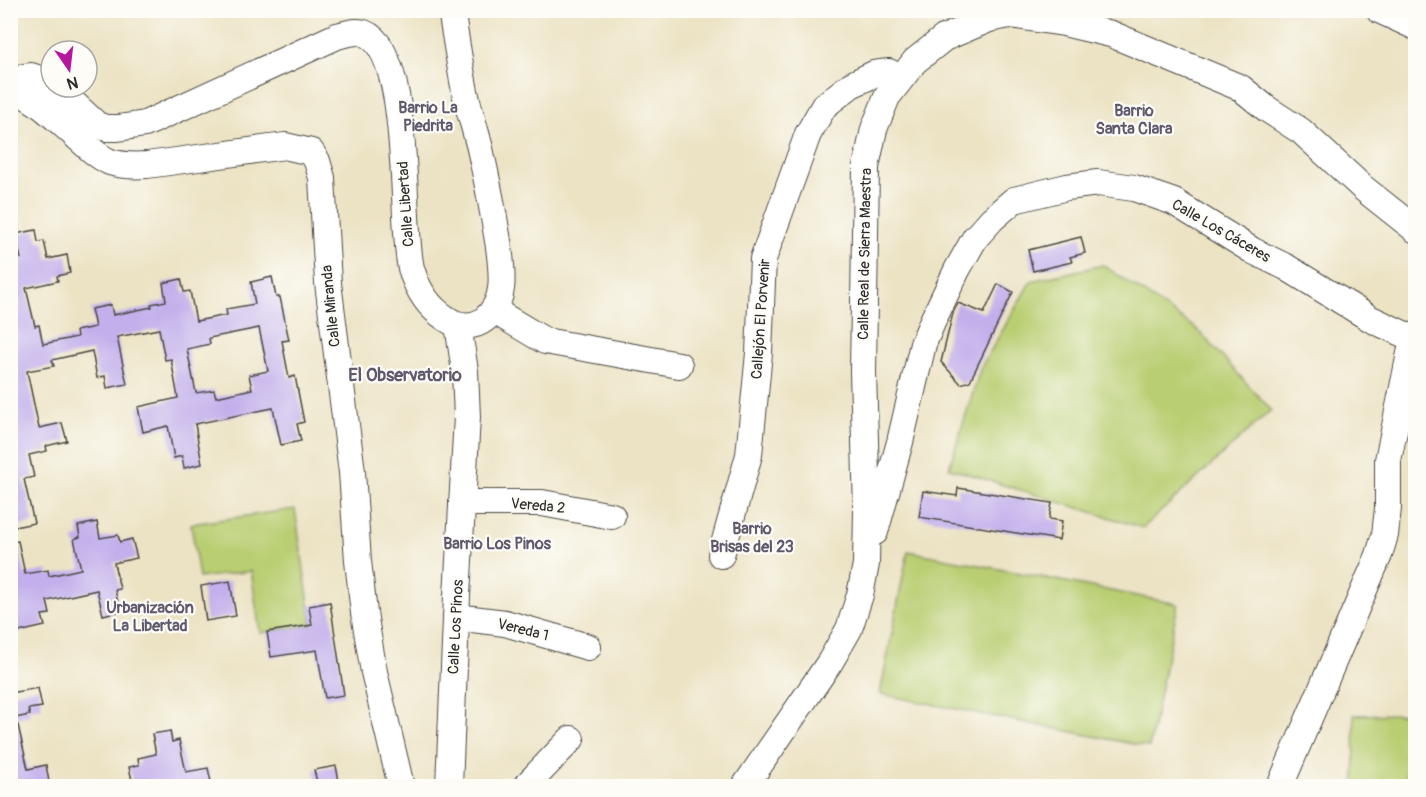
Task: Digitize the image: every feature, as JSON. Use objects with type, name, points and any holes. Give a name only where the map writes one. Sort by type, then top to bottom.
[{"type":"street","points":[[451,10],[466,97],[483,162],[501,266],[502,287],[499,301],[481,322],[465,326],[458,325]]},
{"type":"street","points":[[1378,10],[1416,27]]},
{"type":"street","name":"Calle Real de Sierra Maestra","points":[[746,786],[830,662],[849,629],[860,595],[866,564],[867,510],[863,372],[866,167],[869,148],[887,97],[915,61],[944,38],[989,19],[1010,15],[1064,23],[1111,34],[1241,88],[1267,109],[1301,131],[1363,188],[1416,230]]},
{"type":"street","name":"Calle Libertad","points":[[70,99],[97,125],[105,128],[132,127],[162,117],[327,40],[352,32],[363,33],[373,39],[382,49],[396,93],[404,167],[408,248],[413,274],[427,302],[437,313],[458,325]]},
{"type":"street","name":"Callejón El Porvenir","points":[[721,555],[749,455],[759,353],[763,259],[808,134],[824,106],[851,85],[874,74],[889,72],[900,79]]},
{"type":"street","points":[[10,79],[31,76],[39,79]]},
{"type":"street","name":"Calle Miranda","points":[[10,87],[26,94],[41,105],[85,145],[102,158],[112,162],[130,166],[147,165],[285,146],[311,152],[317,161],[322,178],[328,283],[352,472],[364,613],[374,672],[401,786]]},
{"type":"street","name":"Calle Los Cáceres","points":[[866,564],[900,442],[923,344],[930,326],[975,238],[1014,200],[1067,187],[1098,183],[1144,191],[1174,202],[1371,319],[1414,339]]},
{"type":"street","points":[[493,310],[545,342],[679,365]]},
{"type":"street","name":"Calle Los Pinos","points":[[449,786],[468,417],[465,371],[458,325]]},
{"type":"street","points":[[1280,786],[1379,555],[1388,508],[1388,460],[1414,339]]},
{"type":"street","name":"Vereda 2","points":[[462,503],[542,503],[612,516]]},
{"type":"street","name":"Vereda 1","points":[[456,617],[504,623],[588,647]]},
{"type":"street","points":[[526,786],[571,739]]},
{"type":"green space","points":[[1103,265],[1198,330],[1271,410],[1143,528],[949,468],[981,367],[1031,281]]},
{"type":"green space","points":[[295,509],[312,625],[260,633],[251,571],[199,578],[191,524]]},
{"type":"green space","points":[[908,551],[1178,604],[1149,747],[880,694]]},
{"type":"green space","points":[[1405,714],[1407,786],[1355,786],[1354,715]]},
{"type":"building","points":[[36,230],[38,242],[44,241],[48,259],[67,255],[70,273],[57,276],[58,281],[26,288],[35,326],[39,325],[43,344],[77,337],[76,331],[95,327],[91,309],[111,305],[113,315],[152,307],[151,304],[166,301],[163,283],[181,279],[184,292],[190,291],[196,321],[227,315],[226,309],[255,304],[251,282],[272,277],[276,297],[280,297],[289,340],[282,341],[289,378],[295,376],[304,422],[297,424],[301,441],[281,445],[273,408],[195,424],[202,464],[184,468],[182,456],[174,458],[168,426],[143,432],[138,407],[178,398],[171,359],[165,360],[159,329],[117,337],[127,384],[107,388],[105,376],[97,378],[92,351],[52,360],[54,366],[27,371],[39,428],[62,423],[67,441],[46,446],[47,451],[29,455],[34,477],[24,479],[34,523],[10,528],[10,330],[14,330],[10,313],[10,250],[18,250],[21,259],[15,234]],"holes":[[[259,328],[268,371],[249,375],[252,389],[216,397],[214,390],[196,393],[187,349],[210,344],[209,338]]]},
{"type":"building","points":[[1081,237],[1085,253],[1070,257],[1072,262],[1033,271],[1028,250]]},
{"type":"building","points":[[998,284],[1013,292],[970,381],[961,384],[941,362],[953,313],[958,303],[984,313]]},
{"type":"building","points":[[958,488],[1052,503],[1049,519],[1062,521],[1059,540],[919,517],[923,491],[957,496]]},
{"type":"building","points":[[97,522],[100,538],[118,535],[120,542],[132,539],[137,558],[114,563],[120,589],[115,590],[120,611],[103,615],[97,590],[47,601],[50,614],[42,615],[45,626],[10,634],[10,542],[18,541],[25,574],[48,570],[49,576],[81,569],[74,539],[80,537],[78,526]]},
{"type":"building","points":[[230,581],[236,616],[206,621],[201,586]]},
{"type":"building","points":[[330,602],[344,695],[325,698],[317,650],[271,657],[267,632],[312,625],[309,606]]},
{"type":"building","points":[[38,688],[42,707],[28,709],[30,715],[10,719],[10,693]]},
{"type":"building","points":[[18,725],[28,769],[46,765],[49,782],[39,784],[40,786],[10,786],[10,726]]},
{"type":"building","points":[[170,731],[172,742],[179,740],[186,772],[208,768],[212,786],[155,786],[155,780],[133,785],[129,767],[139,765],[138,758],[156,754],[152,734]]},
{"type":"building","points":[[336,766],[340,786],[318,786],[314,770]]},
{"type":"district","name":"Barrio La Piedrita","points":[[428,117]]},
{"type":"district","name":"Barrio Santa Clara","points":[[1134,120]]},
{"type":"district","name":"El Observatorio","points":[[405,375]]},
{"type":"district","name":"Barrio Brisas del 23","points":[[752,538]]},
{"type":"district","name":"Barrio Los Pinos","points":[[497,544]]},
{"type":"district","name":"Urbanización La Libertad","points":[[150,617]]}]
